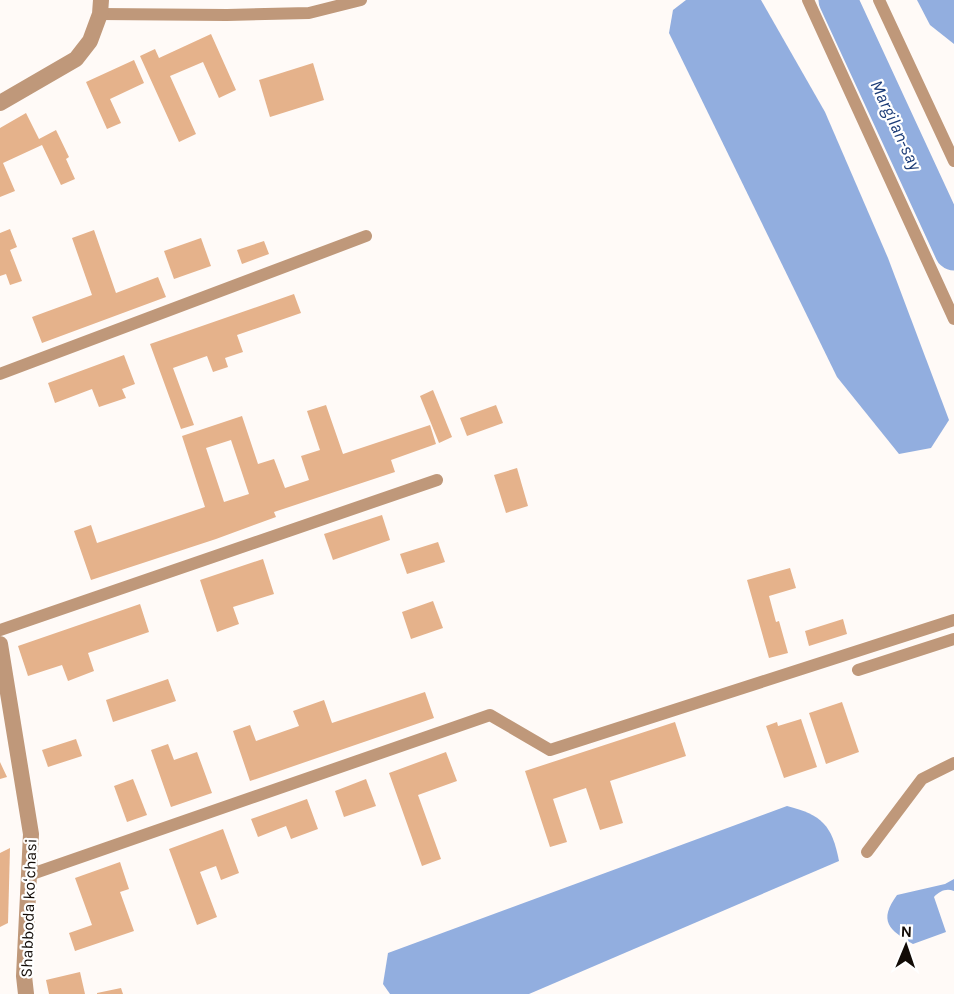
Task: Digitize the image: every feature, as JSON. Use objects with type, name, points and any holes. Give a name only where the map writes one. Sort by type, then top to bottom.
[{"type":"street","points":[[0,103],[76,59],[90,42],[101,7]]},
{"type":"street","name":"Shabboda koʻchasi","points":[[0,644],[31,834],[24,976],[26,994]]},
{"type":"lane","points":[[101,7],[227,15],[309,13],[361,0]]},
{"type":"lane","points":[[808,0],[954,319]]},
{"type":"lane","points":[[879,0],[954,161]]},
{"type":"lane","points":[[0,374],[366,236]]},
{"type":"lane","points":[[0,630],[437,480]]},
{"type":"lane","points":[[29,875],[490,715],[550,750],[954,620]]},
{"type":"lane","points":[[858,670],[954,639]]},
{"type":"lane","points":[[867,852],[922,779],[954,763]]},
{"type":"water","points":[[686,0],[761,0],[825,112],[888,258],[949,420],[931,448],[899,454],[837,377],[669,33],[673,10]]},
{"type":"water","points":[[917,0],[954,0],[954,44],[930,25]]},
{"type":"water","points":[[787,806],[809,813],[824,823],[833,838],[839,861],[529,994],[390,994],[383,984],[388,953]]},
{"type":"water","points":[[954,879],[954,891],[943,891],[934,897],[946,932],[913,944],[892,929],[887,918],[891,904],[897,895],[945,884]]},
{"type":"building","points":[[211,34],[236,90],[219,98],[203,62],[170,76],[196,134],[179,142],[140,56],[155,49],[159,58]]},
{"type":"building","points":[[134,60],[144,83],[110,99],[121,123],[107,129],[86,82]]},
{"type":"building","points":[[313,63],[324,100],[270,117],[259,80]]},
{"type":"building","points":[[26,113],[39,139],[56,130],[69,157],[66,159],[75,179],[61,185],[42,145],[3,163],[15,191],[0,197],[0,128]]},
{"type":"building","points":[[10,229],[17,247],[10,250],[22,281],[10,285],[6,274],[0,276],[0,233]]},
{"type":"building","points":[[94,230],[116,293],[158,277],[166,297],[42,343],[32,317],[92,295],[72,238]]},
{"type":"building","points":[[201,238],[211,266],[174,279],[164,251]]},
{"type":"building","points":[[264,241],[269,254],[242,264],[237,250]]},
{"type":"building","points":[[294,294],[301,313],[237,335],[243,352],[225,358],[228,367],[213,372],[207,356],[173,368],[194,425],[181,429],[150,344]]},
{"type":"building","points":[[124,355],[135,384],[122,389],[126,398],[99,407],[92,389],[55,403],[48,383]]},
{"type":"building","points":[[433,390],[452,437],[439,443],[420,396]]},
{"type":"building","points":[[326,405],[343,454],[430,425],[436,444],[391,460],[395,472],[274,512],[276,517],[216,539],[91,580],[74,531],[91,525],[97,543],[205,507],[182,436],[242,416],[258,464],[274,459],[285,488],[309,480],[301,456],[320,450],[307,411]],"holes":[[[231,440],[249,494],[224,502],[206,448]]]},
{"type":"building","points":[[496,405],[503,423],[467,436],[460,418]]},
{"type":"building","points":[[517,468],[528,506],[506,513],[494,475]]},
{"type":"building","points":[[382,515],[390,540],[333,560],[324,534]]},
{"type":"building","points":[[438,542],[445,562],[407,574],[400,554]]},
{"type":"building","points":[[263,559],[274,594],[233,607],[239,624],[217,632],[200,580]]},
{"type":"building","points":[[790,568],[796,588],[769,596],[788,653],[769,658],[747,580]]},
{"type":"building","points":[[433,601],[443,628],[411,639],[402,612]]},
{"type":"building","points":[[140,604],[149,632],[88,653],[94,671],[68,681],[62,665],[28,676],[18,646]]},
{"type":"building","points":[[843,619],[847,634],[809,646],[805,631]]},
{"type":"building","points":[[168,679],[176,701],[113,722],[106,700]]},
{"type":"building","points":[[425,692],[434,718],[250,781],[233,731],[250,725],[256,741],[299,726],[293,711],[324,700],[332,723]]},
{"type":"building","points":[[842,702],[859,752],[826,764],[809,713]]},
{"type":"building","points":[[801,719],[817,767],[784,778],[766,726],[777,722],[778,726]]},
{"type":"building","points":[[675,722],[686,756],[610,781],[623,823],[600,830],[586,788],[553,799],[567,842],[550,847],[525,771]]},
{"type":"building","points":[[76,739],[82,756],[48,767],[42,750]]},
{"type":"building","points":[[168,744],[174,760],[197,752],[212,793],[171,807],[151,750]]},
{"type":"building","points":[[446,752],[457,781],[418,795],[441,859],[422,866],[389,773]]},
{"type":"building","points":[[0,762],[7,777],[0,779]]},
{"type":"building","points":[[133,779],[147,815],[127,822],[114,786]]},
{"type":"building","points":[[366,779],[376,806],[344,817],[335,791]]},
{"type":"building","points":[[307,799],[318,829],[291,839],[286,826],[258,837],[251,819]]},
{"type":"building","points":[[223,829],[239,873],[221,880],[216,866],[200,872],[217,917],[197,925],[169,849]]},
{"type":"building","points":[[10,848],[8,923],[0,927],[0,853]]},
{"type":"building","points":[[120,862],[129,889],[120,892],[134,931],[75,951],[69,933],[92,925],[75,878]]},
{"type":"building","points":[[80,972],[85,994],[49,994],[46,980]]},
{"type":"building","points":[[121,988],[123,994],[97,994],[97,993]]},
{"type":"waterway","name":"Margilan-say","points":[[838,0],[954,251]]}]
